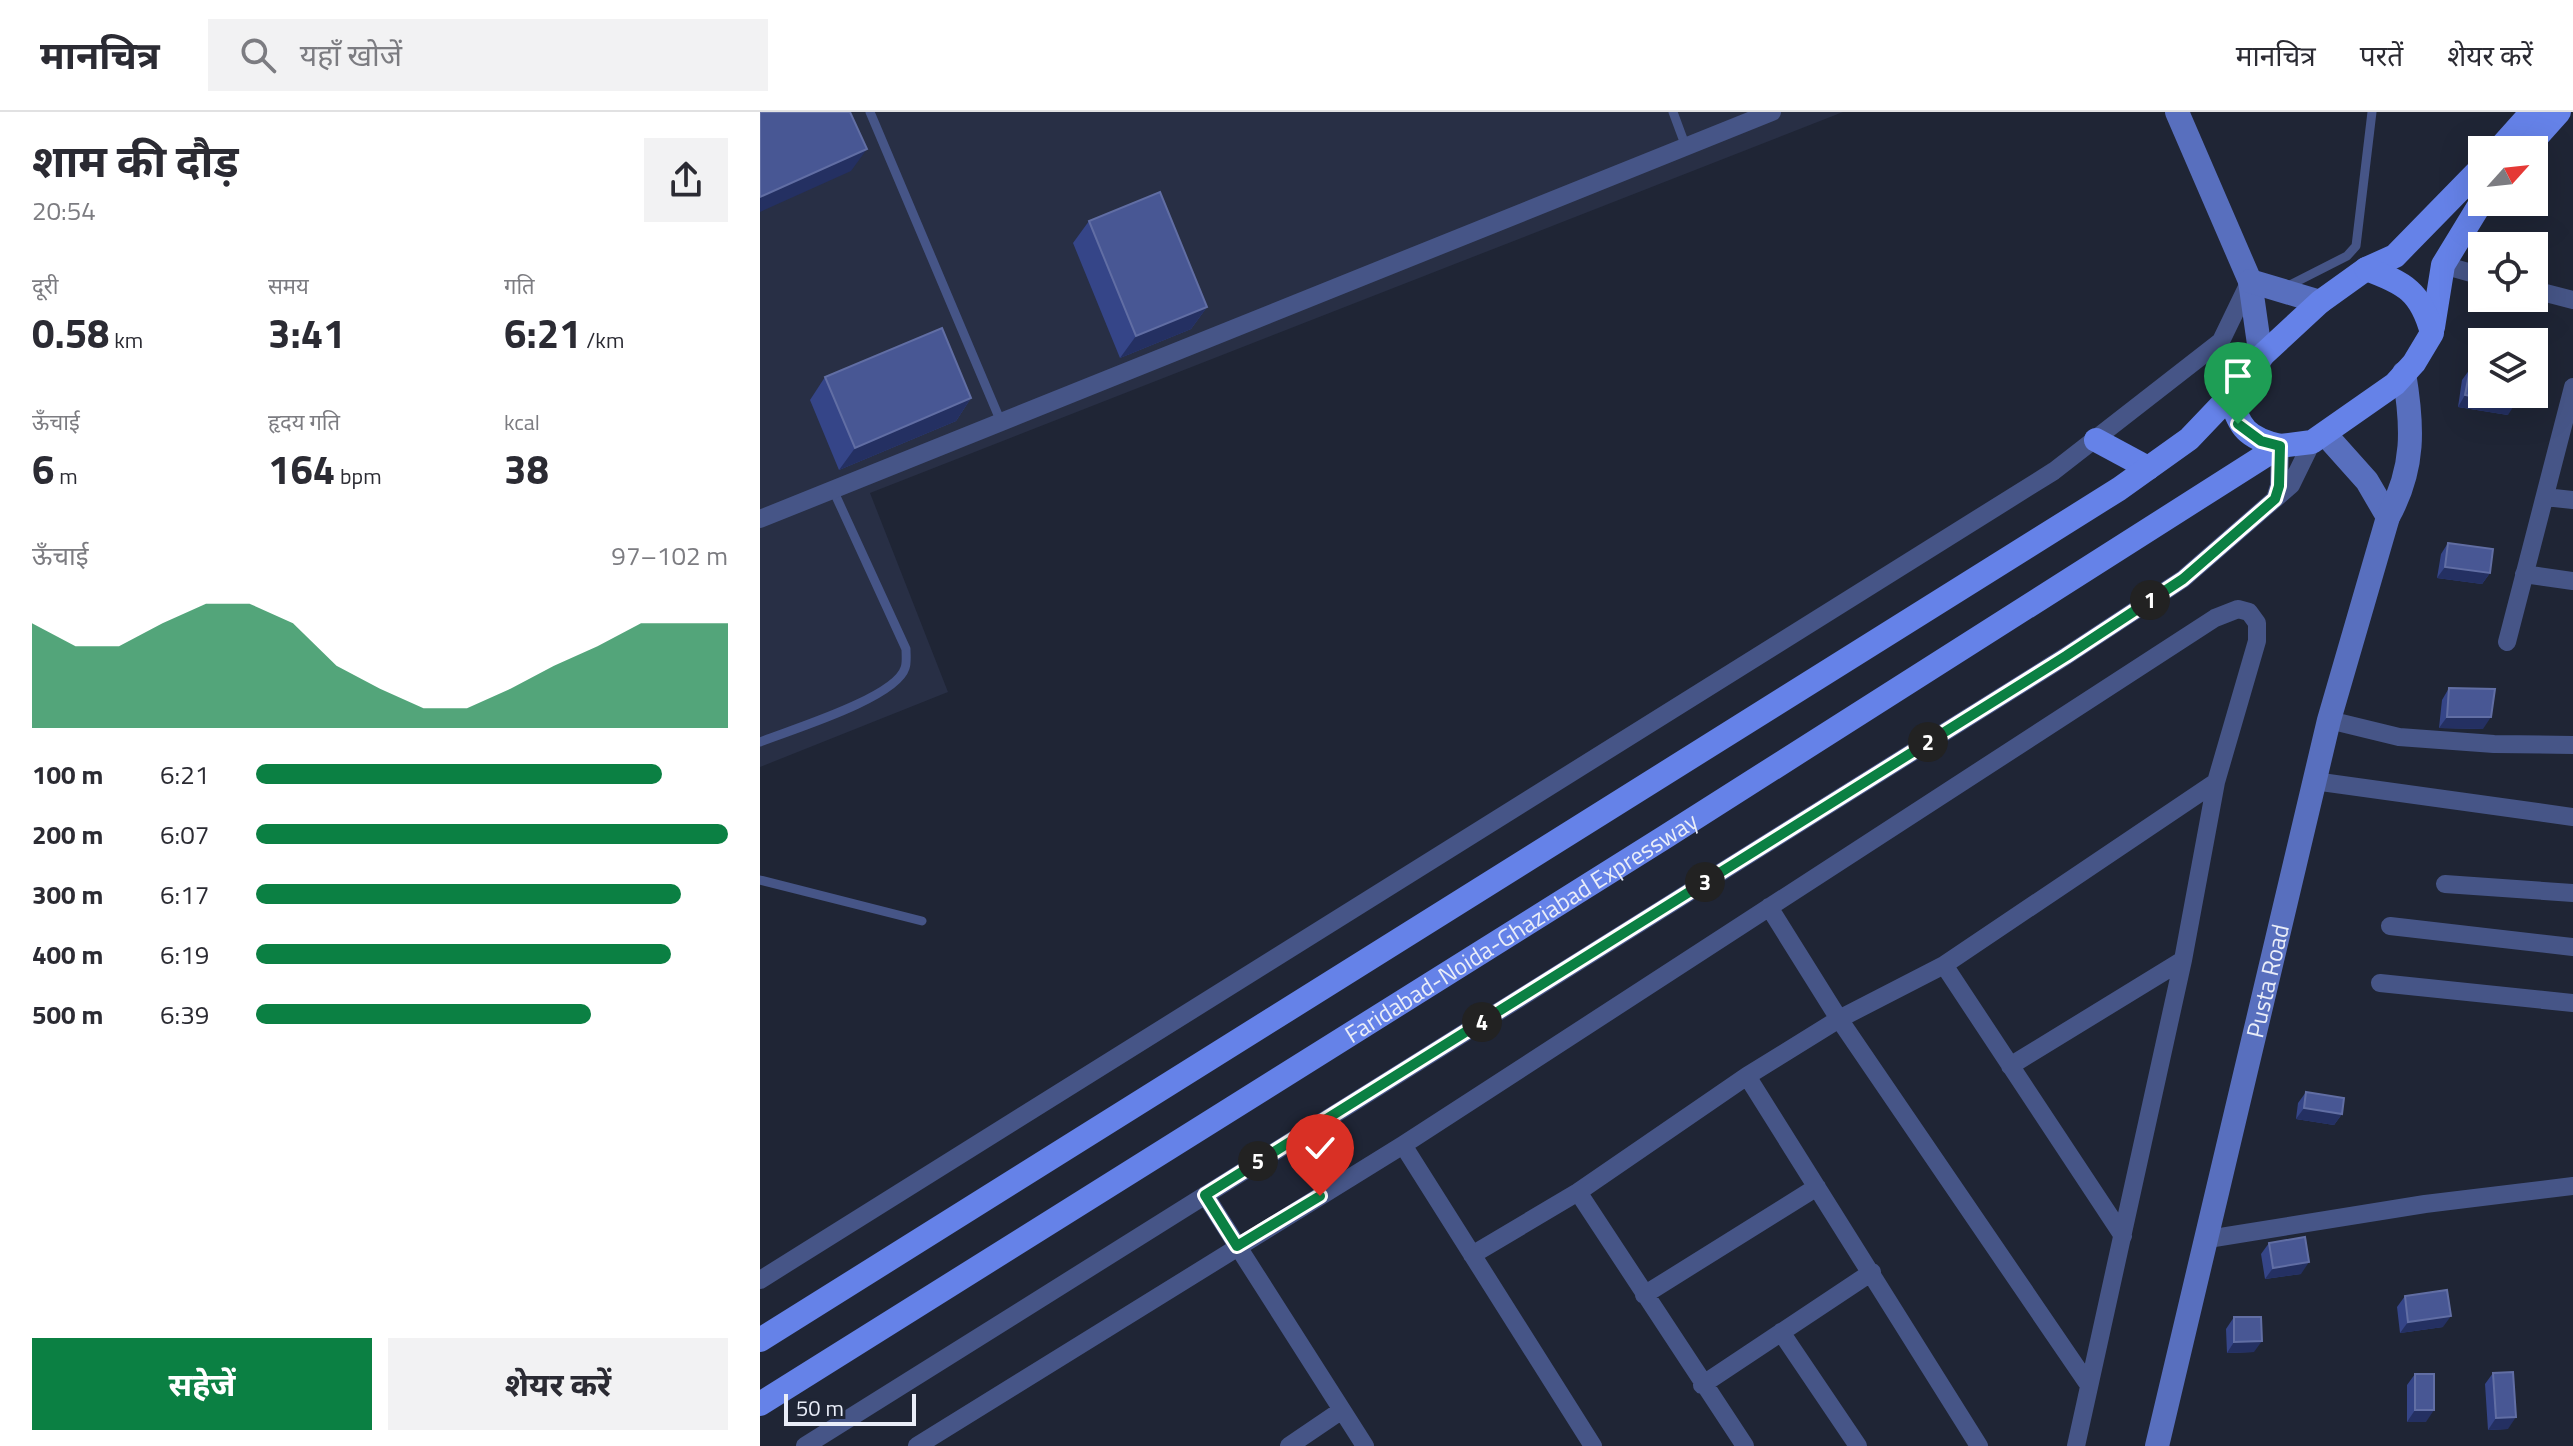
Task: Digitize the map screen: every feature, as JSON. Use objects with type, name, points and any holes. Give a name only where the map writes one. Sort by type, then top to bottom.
[{"type":"main road","points":[[2511,136],[2532,112]]},
{"type":"main road","points":[[2538,136],[2559,112]]},
{"type":"main road","points":[[760,1340],[2148,468],[2189,439],[2230,396],[2240,376],[2320,302],[2366,269],[2395,256],[2468,182]]},
{"type":"main road","points":[[2319,438],[2404,373],[2432,333],[2443,265],[2473,216]]},
{"type":"main road","points":[[2366,269],[2396,280],[2424,303],[2432,333]]},
{"type":"main road","points":[[2230,396],[2238,424],[2261,441],[2280,446]]},
{"type":"main road","name":"Faridabad-Noida-Ghaziabad Expressway","points":[[760,1404],[1652,845],[2280,446],[2319,438]]},
{"type":"main road","points":[[2096,440],[2148,468]]},
{"type":"street","points":[[760,519],[834,492],[1772,112]]},
{"type":"street","points":[[2177,112],[2250,281],[2261,358]]},
{"type":"street","points":[[2443,265],[2468,272]]},
{"type":"street","points":[[2250,281],[2320,302]]},
{"type":"street","points":[[760,1280],[2054,471],[2221,341],[2250,281]]},
{"type":"street","points":[[2548,294],[2573,300]]},
{"type":"street","name":"Pusta Road","points":[[2157,1446],[2329,720],[2388,517],[2404,488],[2412,423],[2404,373]]},
{"type":"street","points":[[2507,642],[2573,387]]},
{"type":"street","points":[[805,1446],[2066,656],[2183,579],[2291,485],[2319,438],[2367,481],[2388,517]]},
{"type":"street","points":[[2275,499],[2279,486],[2280,446]]},
{"type":"street","points":[[2545,497],[2573,500]]},
{"type":"street","points":[[2524,574],[2573,581]]},
{"type":"street","points":[[917,1446],[1403,1145],[2215,618],[2238,609],[2249,612],[2257,623],[2257,641],[2216,782],[2183,960],[2076,1446]]},
{"type":"street","points":[[2329,720],[2399,737],[2494,744],[2573,745]]},
{"type":"street","points":[[2314,781],[2573,817]]},
{"type":"street","points":[[1472,1255],[1578,1192],[1747,1076],[1839,1019],[1944,965],[2216,782]]},
{"type":"street","points":[[2445,884],[2573,893]]},
{"type":"street","points":[[1769,907],[1839,1019],[2088,1384]]},
{"type":"street","points":[[2390,926],[2573,947]]},
{"type":"street","points":[[2010,1066],[2183,960]]},
{"type":"street","points":[[1944,965],[2123,1236]]},
{"type":"street","points":[[2380,983],[2573,1003]]},
{"type":"street","points":[[1747,1076],[1872,1272],[1976,1445]]},
{"type":"street","points":[[1403,1145],[1593,1446]]},
{"type":"street","points":[[2208,1239],[2425,1204],[2573,1186]]},
{"type":"street","points":[[1644,1295],[1817,1187]]},
{"type":"street","points":[[1578,1192],[1702,1385],[1745,1446]]},
{"type":"street","points":[[1205,1195],[1365,1446]]},
{"type":"street","points":[[1702,1385],[1872,1272]]},
{"type":"street","points":[[1781,1332],[1858,1446]]},
{"type":"street","points":[[1289,1446],[1342,1410]]},
{"type":"lane","points":[[870,112],[1002,423]]},
{"type":"lane","points":[[1673,112],[1686,147]]},
{"type":"lane","points":[[2279,291],[2331,265],[2356,246],[2372,112]]},
{"type":"lane","points":[[760,742],[868,698],[891,686],[905,669],[906,649],[834,492]]},
{"type":"lane","points":[[760,880],[922,921]]},
{"type":"shaded area","points":[[760,112],[1843,112],[870,493],[948,692],[760,767]]},
{"type":"building","points":[[760,112],[850,112],[867,149],[760,197]]},
{"type":"building","points":[[1160,192],[1207,307],[1136,336],[1089,221]]},
{"type":"building","points":[[942,328],[971,398],[855,448],[825,377]]},
{"type":"building","points":[[2448,543],[2493,549],[2490,573],[2445,567]]},
{"type":"building","points":[[2449,688],[2495,689],[2491,717],[2447,717]]},
{"type":"building","points":[[2306,1092],[2344,1098],[2342,1114],[2304,1108]]},
{"type":"building","points":[[2305,1237],[2309,1262],[2273,1268],[2269,1243]]},
{"type":"building","points":[[2447,1290],[2451,1316],[2408,1322],[2405,1296]]},
{"type":"building","points":[[2234,1317],[2261,1317],[2262,1341],[2234,1342]]},
{"type":"building","points":[[2513,1372],[2516,1417],[2496,1418],[2493,1373]]},
{"type":"building","points":[[2415,1374],[2434,1374],[2434,1410],[2415,1410]]},
{"type":"route","points":[[1320,1196],[1237,1246],[1205,1195],[2066,656],[2183,579],[2275,499],[2279,486],[2280,446],[2261,441],[2238,424]]}]
